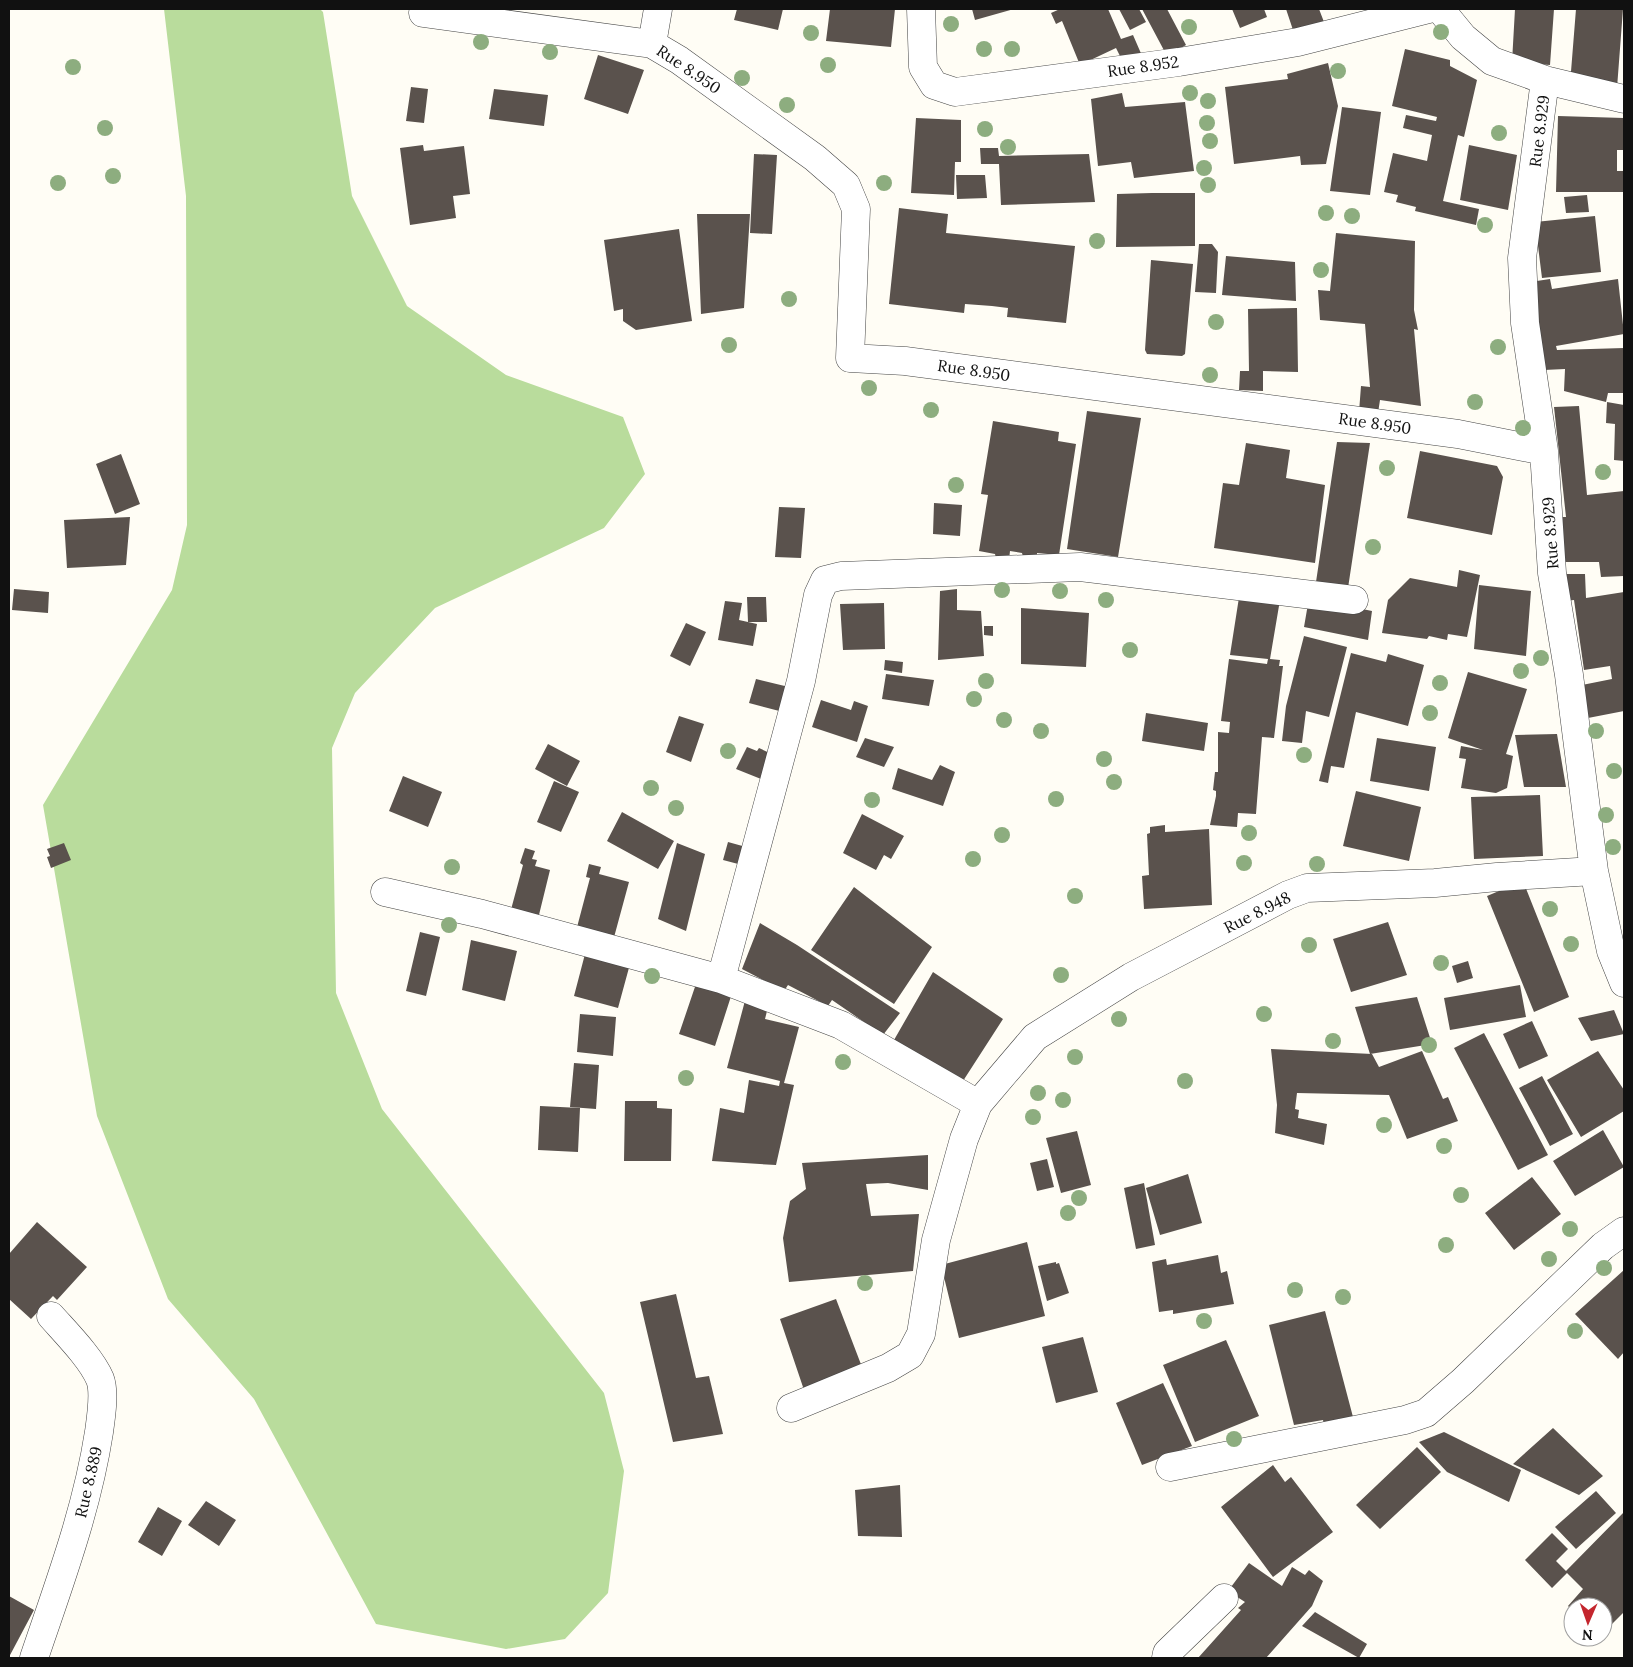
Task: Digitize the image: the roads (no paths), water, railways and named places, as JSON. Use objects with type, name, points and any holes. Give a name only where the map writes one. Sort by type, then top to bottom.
[{"type":"street","name":"Rue 8.950","points":[[658,9],[652,44],[679,60],[815,158],[846,185],[856,209],[850,358],[905,360],[1458,434],[1544,451]]},
{"type":"street","name":"Rue 8.952","points":[[921,9],[923,67],[934,85],[955,92],[1179,62],[1289,43],[1429,9]]},
{"type":"street","points":[[1440,9],[1463,37],[1492,61],[1545,80],[1624,99]]},
{"type":"street","points":[[423,13],[652,44]]},
{"type":"street","name":"Rue 8.929","points":[[1545,80],[1522,258],[1524,323],[1544,451],[1552,573],[1569,675],[1594,871],[1611,952],[1624,982]]},
{"type":"street","points":[[721,979],[801,681],[818,595],[825,580],[841,576],[1080,567],[1354,600]]},
{"type":"street","name":"Rue 8.948","points":[[791,1408],[888,1368],[910,1355],[921,1334],[936,1240],[964,1139],[978,1104],[1035,1037],[1131,977],[1288,894],[1307,888],[1435,883],[1594,871]]},
{"type":"street","points":[[385,892],[482,914],[721,979],[841,1025],[978,1104]]},
{"type":"street","points":[[1170,1467],[1405,1420],[1426,1413],[1463,1381],[1603,1246],[1624,1231]]},
{"type":"street","name":"Rue 8.889","points":[[34,1658],[73,1543],[94,1462],[103,1410],[100,1380],[84,1355],[51,1316]]},
{"type":"street","points":[[1166,1658],[1167,1653],[1224,1598]]}]
